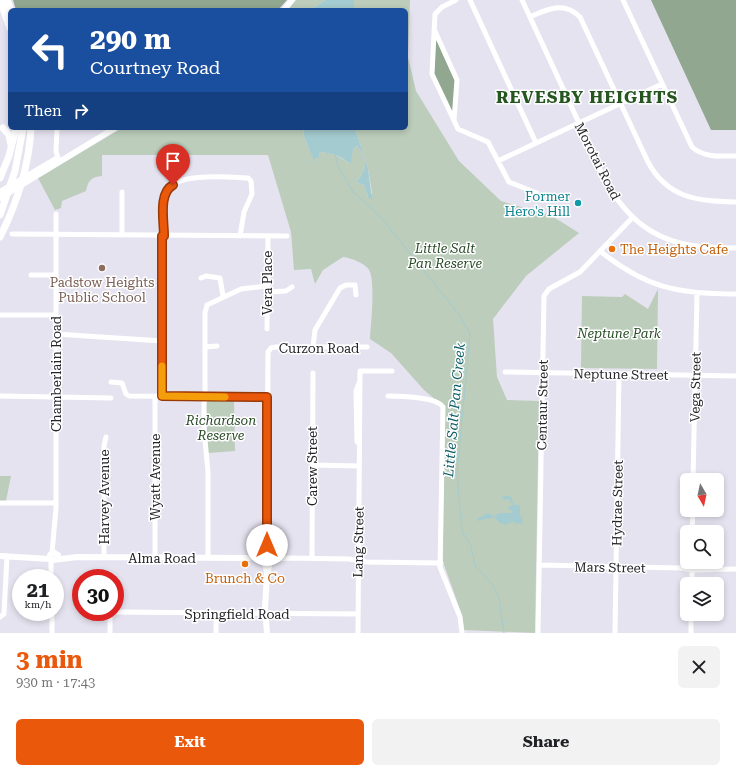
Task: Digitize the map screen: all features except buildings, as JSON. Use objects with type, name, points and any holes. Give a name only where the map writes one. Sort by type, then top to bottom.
[{"type":"highway","points":[[0,0],[8,22]]},
{"type":"highway","points":[[4,128],[11,140],[9,156]]},
{"type":"highway","points":[[0,178],[9,156],[16,130]]},
{"type":"highway","points":[[0,215],[18,162],[23,130]]},
{"type":"highway","points":[[0,238],[13,205],[26,156],[30,130]]},
{"type":"highway","points":[[0,209],[9,190]]},
{"type":"highway","points":[[0,228],[13,205]]},
{"type":"main road","points":[[286,8],[292,0]]},
{"type":"main road","points":[[0,190],[58,160],[110,130]]},
{"type":"main road","points":[[0,198],[58,160]]},
{"type":"main road","name":"Alma Road","points":[[3,556],[267,558]]},
{"type":"main road","points":[[267,558],[267,599],[269,610],[267,614],[267,633]]},
{"type":"street","points":[[456,0],[436,11],[433,28],[432,76],[454,121],[461,131],[488,142],[510,182],[537,192]]},
{"type":"street","points":[[470,0],[536,143]]},
{"type":"street","name":"Morotai Road","points":[[522,0],[610,189],[621,205],[633,217],[655,233],[676,242],[704,247],[736,248]]},
{"type":"street","points":[[623,0],[688,139],[696,150],[707,155],[736,156]]},
{"type":"street","points":[[530,17],[548,9],[557,7],[567,9],[576,14],[585,25],[651,167],[664,183],[675,191],[694,199],[736,202]]},
{"type":"street","points":[[433,28],[457,80],[454,121]]},
{"type":"street","points":[[498,161],[662,84]]},
{"type":"street","points":[[56,130],[58,160]]},
{"type":"street","points":[[162,396],[164,195],[170,187],[195,178],[248,178],[251,181],[252,194],[244,212],[240,236]]},
{"type":"street","points":[[122,192],[122,235]]},
{"type":"street","name":"Chamberlain Road","points":[[52,569],[56,503],[56,214]]},
{"type":"street","name":"Centaur Street","points":[[538,633],[542,372],[545,294],[553,287],[577,274],[633,217]]},
{"type":"street","points":[[12,234],[287,236]]},
{"type":"street","name":"Vera Place","points":[[267,329],[268,236]]},
{"type":"street","points":[[600,251],[622,267],[641,278],[672,290],[697,294],[736,294]]},
{"type":"street","points":[[31,275],[56,275]]},
{"type":"street","points":[[200,278],[206,276],[220,278],[223,296]]},
{"type":"street","points":[[313,347],[315,330],[340,288],[346,285],[355,285],[356,295]]},
{"type":"street","points":[[208,558],[208,480],[204,434],[206,307],[212,301],[243,288],[286,291],[292,287]]},
{"type":"street","name":"Vega Street","points":[[693,473],[697,294]]},
{"type":"street","points":[[0,315],[56,315]]},
{"type":"street","points":[[56,334],[162,340]]},
{"type":"street","points":[[205,347],[217,346]]},
{"type":"street","name":"Curzon Road","points":[[267,397],[268,355],[271,348],[367,348]]},
{"type":"street","name":"Lang Street","points":[[358,633],[360,371],[392,371]]},
{"type":"street","name":"Neptune Street","points":[[506,372],[736,376]]},
{"type":"street","name":"Carew Street","points":[[312,558],[313,374]]},
{"type":"street","name":"Hydrae Street","points":[[614,633],[619,374]]},
{"type":"street","points":[[111,382],[122,383],[126,394],[129,396],[267,397],[267,558]]},
{"type":"street","points":[[0,396],[111,398]]},
{"type":"street","name":"Wyatt Avenue","points":[[155,396],[155,558]]},
{"type":"street","points":[[388,396],[418,398],[440,403],[443,407],[441,563],[460,617],[462,633]]},
{"type":"street","name":"Harvey Avenue","points":[[104,557],[104,446],[106,437]]},
{"type":"street","points":[[312,465],[359,466]]},
{"type":"street","points":[[0,503],[56,503]]},
{"type":"street","points":[[2,618],[4,614],[3,556]]},
{"type":"street","name":"Alma Road","points":[[267,558],[358,560]]},
{"type":"street","points":[[358,560],[366,562],[441,563]]},
{"type":"street","name":"Mars Street","points":[[540,565],[680,568]]},
{"type":"street","name":"Mars Street","points":[[724,569],[736,569]]},
{"type":"street","name":"Springfield Road","points":[[124,612],[358,614]]},
{"type":"street","points":[[216,614],[216,633]]},
{"type":"street","points":[[52,621],[52,633]]},
{"type":"street","points":[[110,621],[110,633]]},
{"type":"street","points":[[691,621],[691,633]]},
{"type":"green space","points":[[296,0],[325,0],[314,8],[289,8]]},
{"type":"green space","name":"Little Salt Pan Reserve","points":[[354,0],[410,0],[408,57],[408,8],[354,8]]},
{"type":"green space","name":"Little Salt Pan Reserve","points":[[408,57],[416,91],[459,161],[501,201],[552,216],[579,233],[526,276],[493,319],[497,377],[507,400],[539,401],[535,633],[464,630],[462,615],[443,562],[444,407],[424,390],[391,353],[370,339],[372,286],[370,272],[366,266],[355,260],[343,257],[323,270],[315,284],[311,269],[294,270],[291,232],[268,155],[102,155],[102,176],[95,177],[89,182],[86,191],[62,201],[61,208],[55,210],[38,178],[119,130],[303,130],[304,137],[315,162],[316,156],[319,157],[320,152],[335,155],[348,163],[353,149],[357,146],[365,160],[365,164],[362,173],[356,182],[364,185],[368,197],[372,193],[368,168],[356,130],[408,130]]},
{"type":"green space","name":"Neptune Park","points":[[658,289],[657,369],[581,368],[582,296],[622,297],[625,294],[648,309]]},
{"type":"green space","name":"Richardson Reserve","points":[[208,400],[234,401],[235,451],[208,453],[206,404]]},
{"type":"green space","points":[[0,476],[11,476],[6,501],[0,501]]},
{"type":"shaded area","points":[[13,0],[287,0],[280,8],[15,8]]},
{"type":"shaded area","points":[[325,0],[354,0],[354,8],[314,8]]},
{"type":"shaded area","points":[[651,0],[736,0],[736,130],[711,130]]},
{"type":"shaded area","points":[[436,39],[455,78],[453,114],[434,75]]},
{"type":"shaded area","points":[[303,130],[356,130],[368,168],[372,200],[368,197],[364,185],[356,182],[364,169],[365,164],[361,151],[357,146],[353,149],[351,163],[335,155],[320,152],[319,158],[316,157],[315,163],[304,137]]},
{"type":"shaded area","points":[[503,495],[511,497],[514,505],[520,505],[520,515],[523,520],[521,524],[515,524],[513,521],[506,525],[498,522],[495,517],[476,521],[488,513],[494,516],[500,513],[512,513],[512,510],[509,510],[508,507],[512,505],[509,499],[505,500],[502,498]]},
{"type":"waterway","name":"Little Salt Pan Creek","points":[[335,154],[338,166],[353,192],[378,214],[460,316],[470,334],[457,474],[462,531],[471,546],[475,566],[492,584],[499,597],[504,633]]},
{"type":"slow traffic","points":[[162,366],[162,396],[225,397]]},
{"type":"place","name":"Former Hero's Hill","points":[[578,203]]},
{"type":"place","name":"The Heights Cafe","points":[[612,249]]},
{"type":"place","name":"Padstow Heights Public School","points":[[102,268]]},
{"type":"place","name":"Brunch & Co","points":[[245,564]]},
{"type":"district","name":"REVESBY HEIGHTS","points":[[587,97]]},
{"type":"route","points":[[173,185],[167,189],[164,195],[164,236],[162,236],[162,396],[267,397],[267,545]]}]
